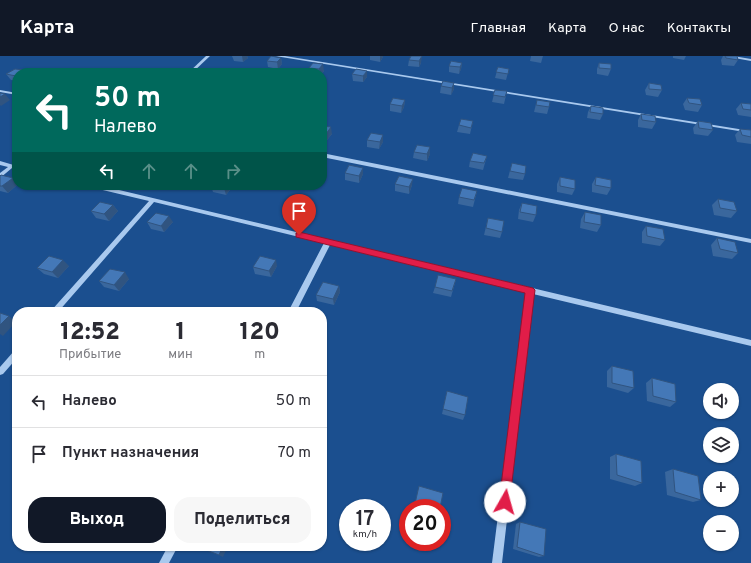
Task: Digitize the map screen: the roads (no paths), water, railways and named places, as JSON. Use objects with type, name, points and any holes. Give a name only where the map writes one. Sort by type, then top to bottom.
[{"type":"lane","points":[[195,68],[208,56]]},
{"type":"lane","points":[[277,56],[751,132]]},
{"type":"lane","points":[[725,56],[751,60]]},
{"type":"lane","points":[[0,91],[12,93]]},
{"type":"lane","points":[[327,156],[751,241]]},
{"type":"lane","points":[[0,164],[12,167]]},
{"type":"lane","points":[[0,176],[12,168]]},
{"type":"lane","points":[[111,190],[751,343]]},
{"type":"lane","points":[[58,307],[153,200]]},
{"type":"lane","points":[[295,307],[328,242]]},
{"type":"lane","points":[[497,563],[530,290]]},
{"type":"lane","points":[[0,372],[12,359]]},
{"type":"lane","points":[[164,563],[170,551]]}]
